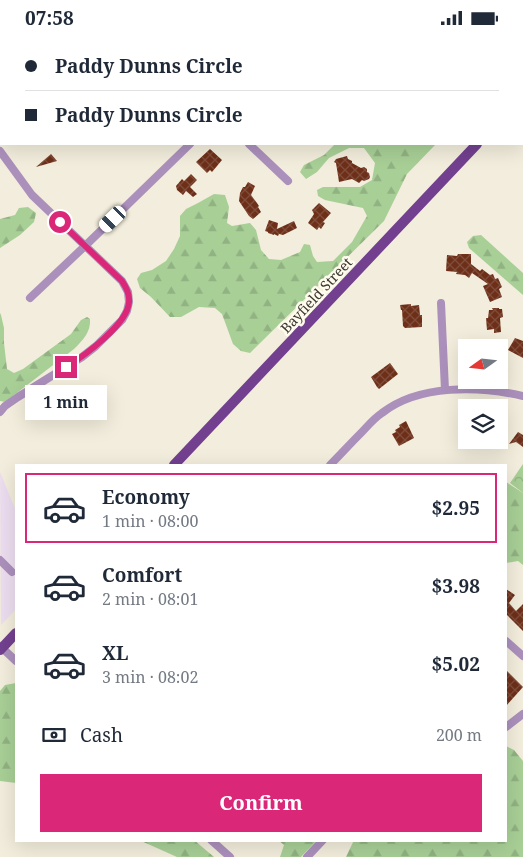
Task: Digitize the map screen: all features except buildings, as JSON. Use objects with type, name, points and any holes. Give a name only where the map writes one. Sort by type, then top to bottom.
[{"type":"main road","name":"Bayfield Street","points":[[175,464],[477,145]]},
{"type":"main road","points":[[1,648],[15,634]]},
{"type":"street","points":[[30,298],[189,145]]},
{"type":"street","points":[[250,145],[288,181]]},
{"type":"street","points":[[0,151],[32,195],[122,281],[127,288],[129,302],[125,316],[96,346],[82,357],[18,397],[0,412]]},
{"type":"street","points":[[441,303],[445,390]]},
{"type":"street","points":[[331,464],[375,417],[395,403],[421,394],[445,390],[486,389],[523,395]]},
{"type":"street","points":[[0,560],[12,572]]},
{"type":"street","points":[[507,642],[523,656]]},
{"type":"street","points":[[1,648],[15,660]]},
{"type":"street","points":[[507,726],[523,714]]},
{"type":"street","points":[[214,842],[230,857]]},
{"type":"street","points":[[307,857],[321,842]]},
{"type":"shaded area","points":[[0,472],[15,509],[15,610],[1,625]]},
{"type":"green space","points":[[334,145],[435,145],[407,174],[384,221],[250,353],[241,351],[233,344],[222,314],[215,308],[199,307],[181,317],[170,317],[140,288],[137,279],[141,273],[152,270],[166,261],[174,249],[180,236],[180,216],[186,209],[214,194],[225,195],[229,207],[227,223],[232,226],[250,223],[256,230],[261,250],[269,259],[281,260],[300,252],[304,244],[310,245],[317,262],[333,261],[352,242],[367,216],[363,208],[325,200],[318,196],[317,190],[323,187],[360,187],[372,180],[375,163],[364,148],[349,148],[329,158],[317,172],[306,179],[300,172],[304,165],[324,155]]},
{"type":"green space","points":[[28,207],[36,213],[34,222],[20,235],[0,248],[0,219],[15,215],[19,208]]},
{"type":"green space","points":[[481,235],[523,273],[523,295],[469,248],[467,242],[473,236]]},
{"type":"green space","points":[[0,313],[4,328],[7,369],[14,373],[23,369],[71,334],[81,320],[87,317],[90,319],[90,324],[86,335],[74,349],[5,402],[0,401]]},
{"type":"green space","points":[[523,464],[523,493],[510,483]]},
{"type":"green space","points":[[507,483],[523,493],[523,565],[518,561],[507,563]]},
{"type":"green space","points":[[15,683],[15,783],[0,781],[0,691],[5,685]]},
{"type":"green space","points":[[507,746],[514,750],[523,761],[523,857],[346,857],[353,842],[507,842]]},
{"type":"green space","points":[[143,842],[196,842],[214,857],[177,857]]},
{"type":"green space","points":[[280,842],[315,842],[301,857],[280,857],[284,845]]},
{"type":"route","points":[[60,222],[122,281],[127,288],[129,297],[129,307],[122,320],[96,346],[66,367]]}]
